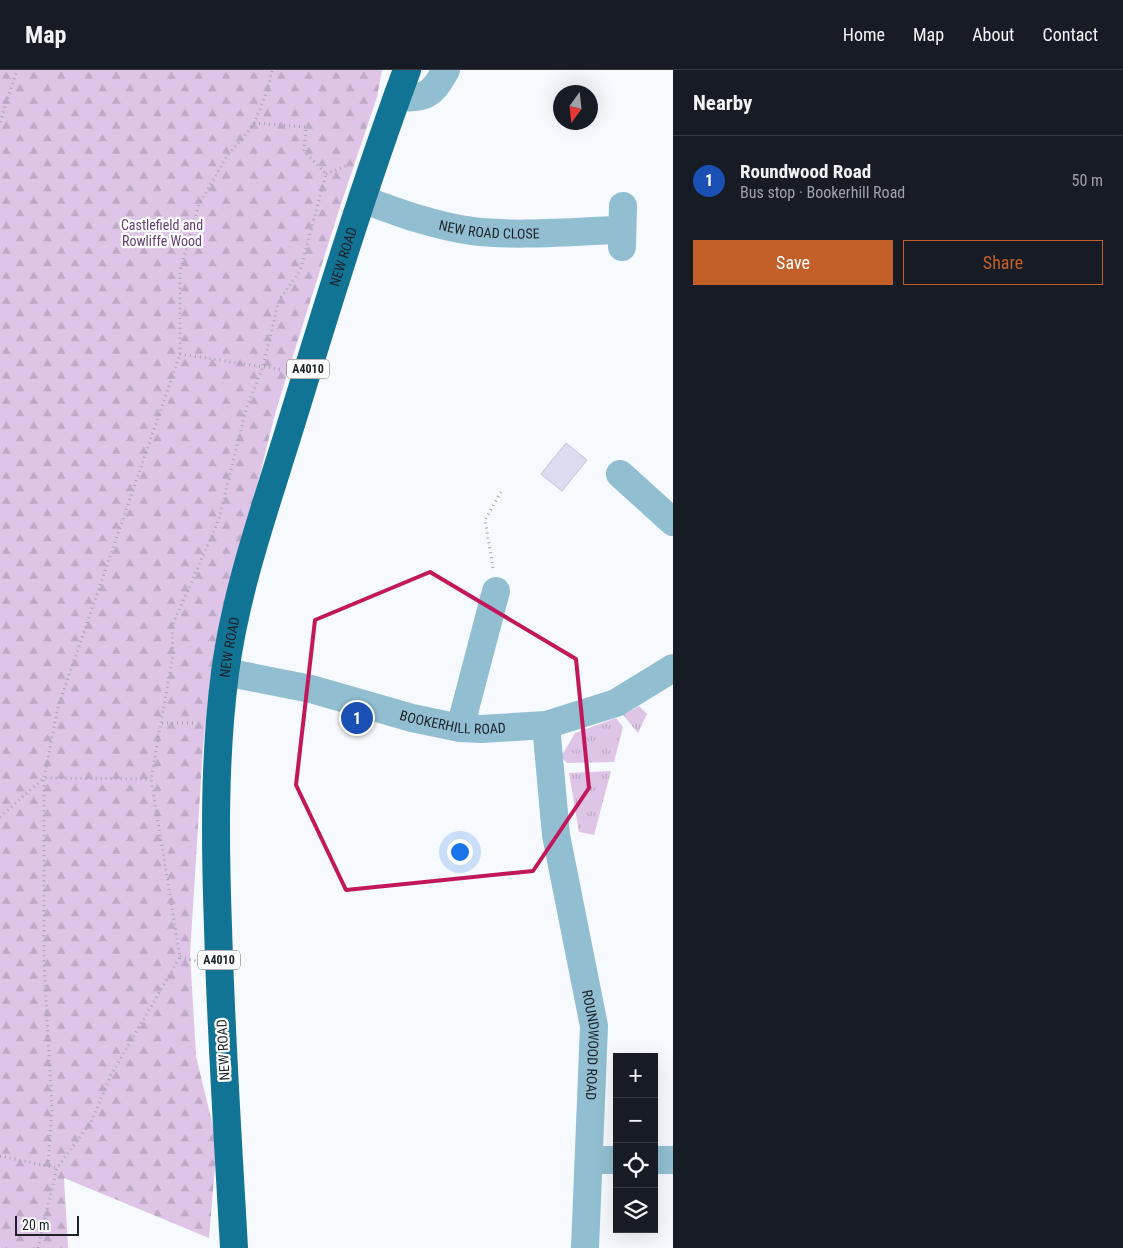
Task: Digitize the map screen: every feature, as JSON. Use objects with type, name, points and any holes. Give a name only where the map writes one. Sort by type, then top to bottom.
[{"type":"highway","name":"NEW ROAD","points":[[234,1248],[220,998],[216,865],[217,768],[225,672],[238,606],[307,373],[362,199],[407,70]]},
{"type":"street","points":[[397,97],[414,98],[435,90],[446,70]]},
{"type":"street","name":"NEW ROAD CLOSE","points":[[362,199],[417,218],[472,231],[528,232],[622,228]]},
{"type":"street","points":[[620,474],[673,522]]},
{"type":"street","points":[[460,728],[496,591]]},
{"type":"street","name":"BOOKERHILL ROAD","points":[[225,672],[311,689],[412,718],[460,728],[546,726],[616,703],[673,668]]},
{"type":"street","name":"ROUNDWOOD ROAD","points":[[546,726],[556,835],[594,1026],[585,1248]]},
{"type":"street","points":[[590,1160],[613,1160]]},
{"type":"street","points":[[658,1160],[673,1160]]},
{"type":"path","points":[[0,122],[17,70]]},
{"type":"path","points":[[48,1166],[52,1108],[44,963],[44,778],[61,698],[180,354],[180,271],[199,204],[226,156],[247,134],[254,123],[268,89],[272,70]]},
{"type":"path","points":[[38,1248],[57,1168],[91,1122],[111,1075],[180,957],[151,779],[162,723],[172,654],[172,626],[219,518],[246,409],[263,367],[279,300],[300,271],[326,174],[304,151],[306,127],[254,123]]},
{"type":"path","points":[[180,354],[307,373]]},
{"type":"path","points":[[496,591],[485,520],[501,492]]},
{"type":"path","points":[[162,723],[221,722]]},
{"type":"path","points":[[0,817],[44,778],[151,779]]},
{"type":"path","points":[[0,1156],[57,1168]]},
{"type":"highlighted area","points":[[430,572],[576,659],[589,788],[533,871],[346,890],[296,785],[315,620]]},
{"type":"green space","name":"Castlefield and Rowliffe Wood","points":[[0,70],[382,70],[377,97],[276,410],[213,661],[203,746],[190,954],[196,1056],[217,1143],[209,1238],[64,1178],[68,1248],[0,1248]]},
{"type":"green space","points":[[639,706],[647,714],[638,733],[623,715]]},
{"type":"green space","points":[[616,718],[623,727],[614,762],[567,763],[561,757],[575,733]]},
{"type":"green space","points":[[611,771],[594,835],[579,832],[569,773]]},
{"type":"building","points":[[566,443],[587,460],[562,491],[541,474]]},
{"type":"place","name":"Roundwood Road","points":[[357,718]]}]
